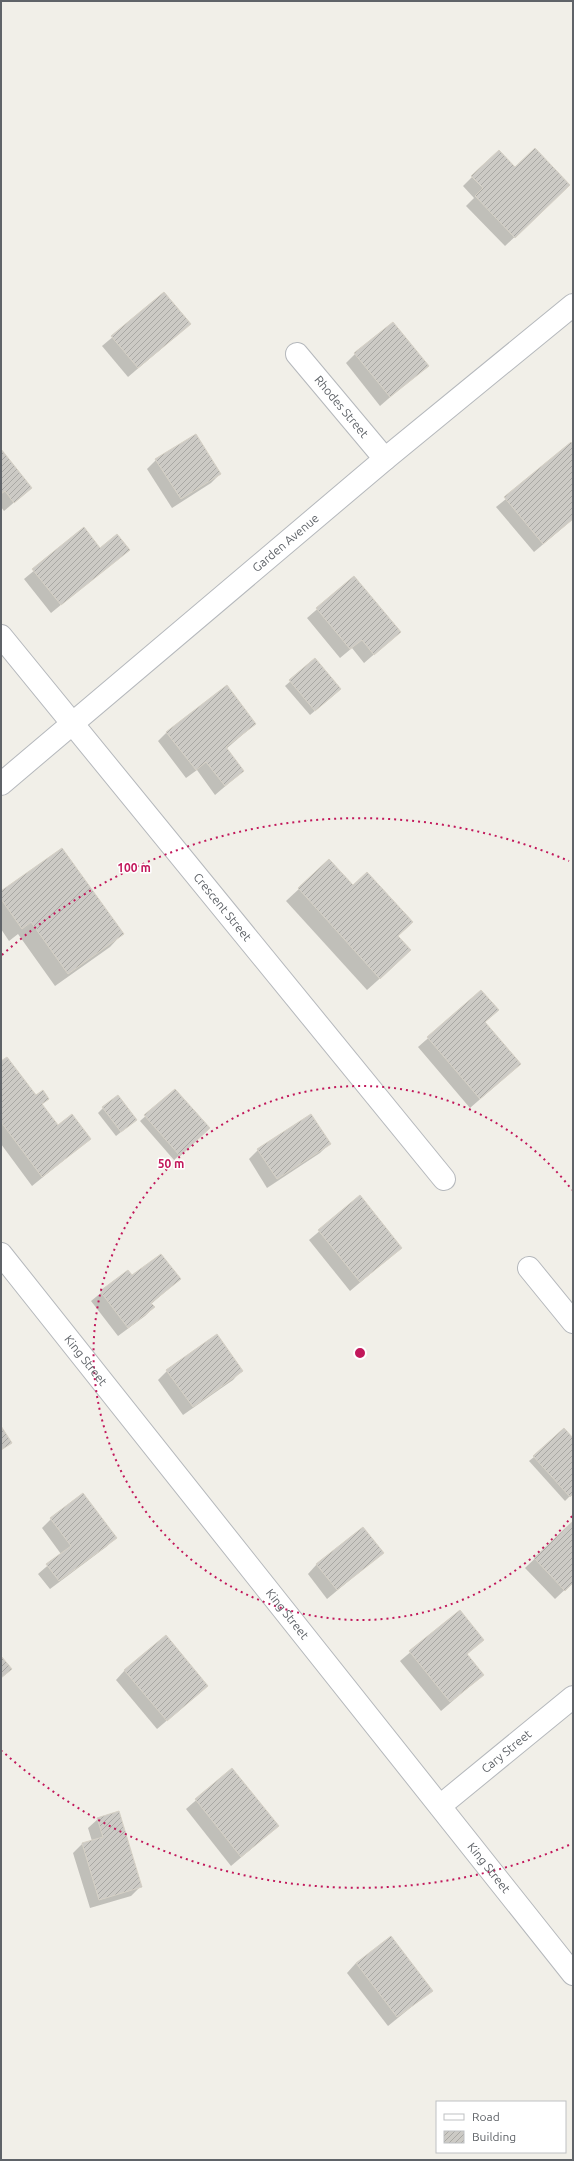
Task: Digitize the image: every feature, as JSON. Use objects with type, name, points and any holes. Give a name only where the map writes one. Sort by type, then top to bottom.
[{"type":"street","name":"Garden Avenue","points":[[1,784],[384,459],[573,305]]},
{"type":"street","name":"Rhodes Street","points":[[297,354],[384,459]]},
{"type":"street","name":"Crescent Street","points":[[1,636],[74,723],[444,1179]]},
{"type":"street","name":"King Street","points":[[1,1254],[573,1974]]},
{"type":"street","points":[[529,1268],[573,1322]]},
{"type":"street","name":"Cary Street","points":[[440,1806],[573,1697]]},
{"type":"building","points":[[535,148],[570,185],[515,238],[475,196],[483,188],[471,176],[499,150],[515,167]]},
{"type":"building","points":[[164,292],[191,324],[138,368],[111,336]]},
{"type":"building","points":[[393,322],[429,366],[390,397],[354,353]]},
{"type":"building","points":[[196,434],[221,474],[181,499],[155,459]]},
{"type":"building","points":[[571,442],[573,444],[573,519],[543,544],[504,497]]},
{"type":"building","points":[[1,449],[32,488],[14,503],[5,491],[1,494]]},
{"type":"building","points":[[84,527],[100,548],[117,534],[130,550],[61,605],[32,569]]},
{"type":"building","points":[[354,576],[401,632],[374,655],[362,640],[350,649],[316,608]]},
{"type":"building","points":[[315,658],[341,689],[315,711],[289,680]]},
{"type":"building","points":[[227,685],[256,724],[226,747],[244,771],[225,786],[206,762],[196,770],[166,732]]},
{"type":"building","points":[[62,848],[124,934],[68,974],[31,922],[22,929],[1,899],[1,891]]},
{"type":"building","points":[[329,859],[353,885],[367,872],[413,922],[398,936],[411,950],[380,979],[298,888]]},
{"type":"building","points":[[481,990],[499,1010],[485,1022],[521,1064],[480,1099],[427,1037]]},
{"type":"building","points":[[7,1057],[36,1095],[43,1090],[49,1099],[42,1104],[58,1125],[72,1114],[91,1139],[42,1177],[1,1122],[1,1061]]},
{"type":"building","points":[[175,1089],[210,1128],[180,1156],[144,1115]]},
{"type":"building","points":[[118,1095],[137,1120],[121,1132],[102,1107]]},
{"type":"building","points":[[311,1114],[331,1144],[277,1179],[257,1149]]},
{"type":"building","points":[[360,1195],[402,1248],[360,1282],[318,1230]]},
{"type":"building","points":[[161,1254],[181,1279],[151,1303],[155,1307],[128,1328],[100,1291],[128,1270],[132,1275]]},
{"type":"building","points":[[217,1334],[243,1371],[193,1407],[166,1370]]},
{"type":"building","points":[[1,1426],[12,1443],[1,1450]]},
{"type":"building","points":[[564,1428],[573,1438],[573,1494],[570,1497],[533,1456]]},
{"type":"building","points":[[83,1493],[117,1538],[59,1581],[46,1564],[71,1546],[50,1518]]},
{"type":"building","points":[[573,1521],[573,1583],[565,1591],[534,1558]]},
{"type":"building","points":[[363,1527],[384,1553],[337,1590],[316,1564]]},
{"type":"building","points":[[460,1610],[484,1640],[467,1654],[484,1675],[450,1702],[409,1651]]},
{"type":"building","points":[[166,1635],[208,1686],[167,1721],[124,1670]]},
{"type":"building","points":[[1,1656],[12,1669],[1,1678]]},
{"type":"building","points":[[232,1768],[279,1826],[241,1857],[195,1799]]},
{"type":"building","points":[[119,1811],[142,1887],[99,1900],[82,1843],[103,1837],[97,1818]]},
{"type":"building","points":[[391,1936],[433,1991],[397,2017],[356,1963]]}]
